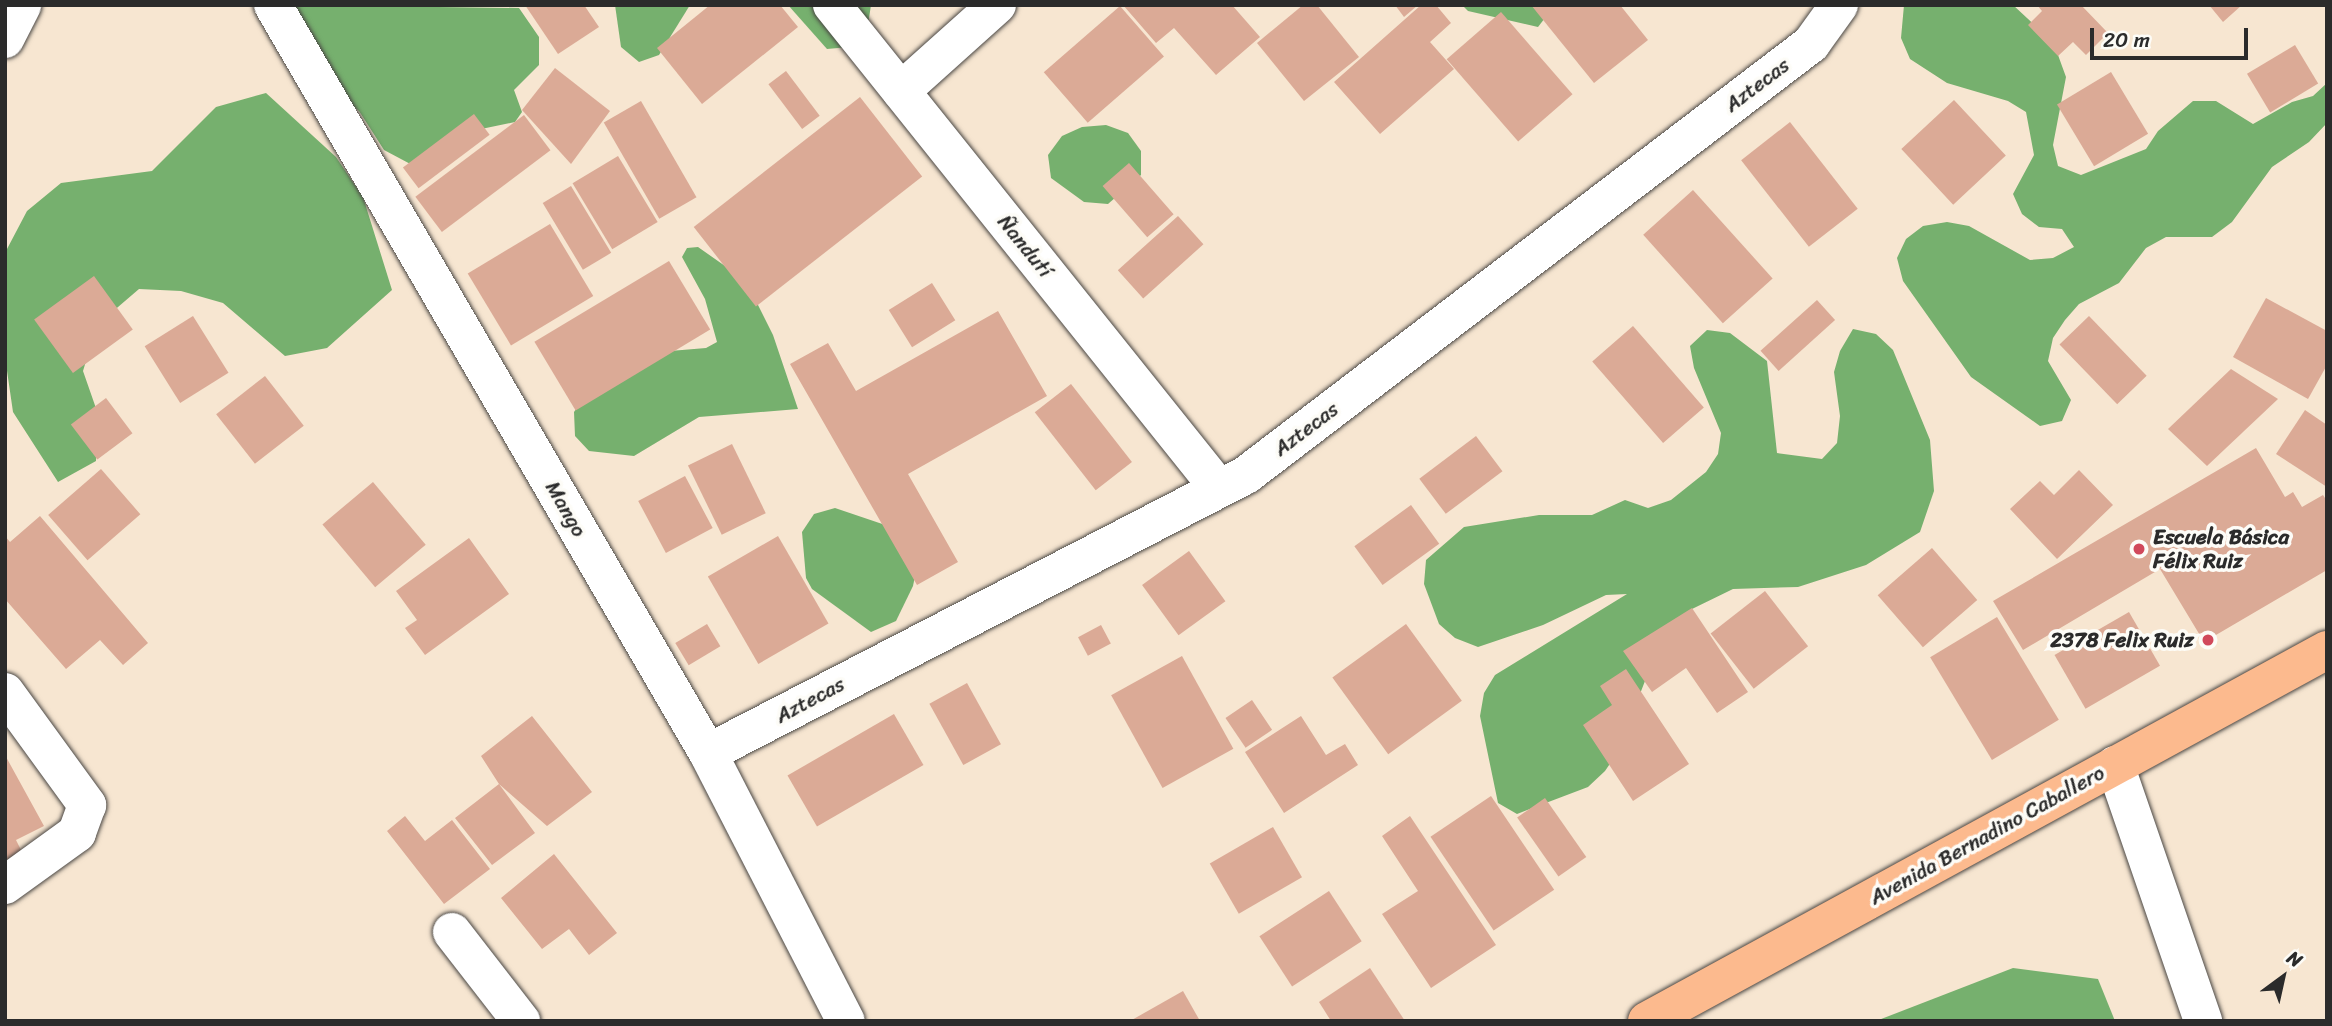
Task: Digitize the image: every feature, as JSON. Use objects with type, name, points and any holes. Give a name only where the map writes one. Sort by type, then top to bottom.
[{"type":"main road","name":"Avenida Bernadino Caballero","points":[[1647,1021],[2327,650]]},
{"type":"street","points":[[5,39],[22,5]]},
{"type":"street","name":"Mango","points":[[273,5],[708,753],[846,1021]]},
{"type":"street","name":"Ñandutí","points":[[832,5],[1217,486]]},
{"type":"street","points":[[901,91],[997,5]]},
{"type":"street","name":"Aztecas","points":[[708,753],[1217,486],[1246,475],[1811,44],[1839,5]]},
{"type":"street","points":[[5,692],[88,805],[77,833],[5,885]]},
{"type":"street","points":[[2115,765],[2203,1021]]},
{"type":"street","points":[[452,932],[522,1021]]},
{"type":"green space","points":[[293,5],[519,8],[539,37],[539,65],[514,90],[522,112],[515,122],[462,133],[416,167],[384,150],[359,111],[349,103]]},
{"type":"green space","points":[[615,5],[690,5],[659,55],[639,62],[621,47]]},
{"type":"green space","points":[[788,5],[871,5],[867,31],[849,47],[827,49]]},
{"type":"green space","points":[[1462,5],[1555,5],[1538,27],[1468,11]]},
{"type":"green space","points":[[1904,5],[2013,5],[2043,33],[2058,55],[2066,77],[2053,145],[2058,166],[2081,175],[2146,149],[2158,131],[2193,101],[2216,101],[2253,124],[2292,102],[2313,96],[2327,83],[2327,123],[2309,142],[2272,167],[2232,222],[2212,237],[2166,237],[2146,248],[2119,283],[2079,304],[2065,320],[2053,338],[2048,361],[2071,400],[2062,421],[2040,426],[1971,377],[1903,281],[1897,258],[1906,239],[1923,226],[1947,222],[1969,226],[2030,260],[2053,258],[2074,247],[2062,229],[2039,227],[2022,214],[2013,194],[2034,155],[2026,112],[2008,101],[1947,83],[1910,59],[1901,38]]},
{"type":"green space","points":[[266,93],[336,157],[363,197],[392,290],[327,348],[285,356],[223,303],[181,291],[139,289],[97,325],[83,371],[98,414],[96,461],[58,482],[13,412],[5,357],[7,249],[27,211],[61,183],[152,171],[216,107]]},
{"type":"green space","points":[[1106,125],[1128,133],[1141,151],[1141,175],[1108,204],[1084,202],[1051,178],[1048,155],[1062,136],[1082,127]]},
{"type":"green space","points":[[698,247],[735,273],[751,291],[773,335],[798,409],[699,417],[634,456],[589,451],[575,436],[574,412],[592,385],[670,351],[706,348],[717,342],[705,299],[682,257],[687,248]]},
{"type":"green space","points":[[1853,329],[1876,334],[1893,350],[1930,440],[1934,491],[1920,532],[1866,565],[1798,587],[1733,589],[1692,609],[1650,668],[1633,712],[1630,734],[1605,771],[1588,787],[1517,814],[1498,803],[1480,716],[1484,693],[1495,675],[1627,594],[1606,595],[1543,625],[1478,647],[1455,638],[1439,624],[1424,584],[1426,560],[1464,527],[1539,515],[1592,515],[1625,500],[1648,508],[1671,500],[1706,472],[1718,454],[1721,433],[1694,368],[1690,346],[1707,330],[1730,333],[1767,361],[1777,453],[1822,459],[1837,443],[1840,416],[1834,372],[1840,351]]},
{"type":"green space","points":[[835,508],[903,531],[915,576],[913,586],[896,621],[871,632],[812,589],[806,578],[802,532],[814,514]]},
{"type":"green space","points":[[2013,968],[2098,979],[2115,1021],[1876,1021]]},
{"type":"building","points":[[525,5],[584,5],[599,27],[558,54]]},
{"type":"building","points":[[710,5],[780,5],[798,27],[702,104],[657,48]]},
{"type":"building","points":[[1123,5],[1232,5],[1260,37],[1216,75],[1174,28],[1156,43]]},
{"type":"building","points":[[1303,5],[1317,5],[1359,57],[1304,101],[1257,43]]},
{"type":"building","points":[[1395,5],[1418,5],[1404,17]]},
{"type":"building","points":[[1421,5],[1436,5],[1451,23],[1430,42],[1454,69],[1380,134],[1334,82]]},
{"type":"building","points":[[1531,5],[1620,5],[1648,40],[1594,83]]},
{"type":"building","points":[[2037,5],[2081,5],[2108,33],[2086,55],[2073,42],[2058,56],[2028,25],[2042,11]]},
{"type":"building","points":[[2209,5],[2242,5],[2223,22]]},
{"type":"building","points":[[1120,6],[1164,57],[1088,123],[1044,72]]},
{"type":"building","points":[[1501,12],[1573,94],[1518,141],[1447,59]]},
{"type":"building","points":[[2295,45],[2318,84],[2270,112],[2247,74]]},
{"type":"building","points":[[555,68],[610,111],[571,164],[522,110]]},
{"type":"building","points":[[786,71],[820,116],[802,129],[768,84]]},
{"type":"building","points":[[2111,72],[2148,134],[2094,166],[2057,104]]},
{"type":"building","points":[[860,97],[922,177],[756,306],[694,227]]},
{"type":"building","points":[[1954,100],[2006,156],[1953,205],[1901,149]]},
{"type":"building","points":[[641,101],[696,197],[659,219],[604,122]]},
{"type":"building","points":[[474,114],[490,135],[419,188],[403,168]]},
{"type":"building","points":[[524,115],[550,150],[442,232],[415,197]]},
{"type":"building","points":[[1790,122],[1858,209],[1809,247],[1741,160]]},
{"type":"building","points":[[618,156],[658,222],[612,249],[573,183]]},
{"type":"building","points":[[1129,163],[1174,214],[1147,237],[1103,186]]},
{"type":"building","points":[[571,186],[611,253],[583,270],[543,203]]},
{"type":"building","points":[[1693,190],[1773,278],[1723,323],[1643,235]]},
{"type":"building","points":[[1178,216],[1203,244],[1143,298],[1118,270]]},
{"type":"building","points":[[550,224],[593,296],[511,345],[468,273]]},
{"type":"building","points":[[669,261],[710,330],[576,410],[534,342]]},
{"type":"building","points":[[94,276],[133,329],[73,373],[34,319]]},
{"type":"building","points":[[932,283],[955,320],[912,347],[889,310]]},
{"type":"building","points":[[2266,298],[2327,331],[2327,365],[2308,399],[2233,357]]},
{"type":"building","points":[[1817,300],[1835,320],[1779,371],[1761,351]]},
{"type":"building","points":[[998,311],[1047,396],[908,474],[958,562],[917,585],[790,364],[828,343],[856,391]]},
{"type":"building","points":[[193,316],[229,373],[180,403],[145,346]]},
{"type":"building","points":[[2089,316],[2147,376],[2117,404],[2060,344]]},
{"type":"building","points":[[1633,326],[1704,408],[1663,443],[1592,361]]},
{"type":"building","name":"Escuela Básica Félix Ruiz","points":[[2231,369],[2278,399],[2207,466],[2168,429]]},
{"type":"building","points":[[265,376],[304,426],[255,464],[216,414]]},
{"type":"building","points":[[1071,384],[1132,462],[1096,490],[1035,412]]},
{"type":"building","points":[[106,398],[132,433],[97,460],[71,424]]},
{"type":"building","name":"Escuela Básica Félix Ruiz","points":[[2305,410],[2327,425],[2327,487],[2276,454]]},
{"type":"building","points":[[1476,436],[1502,471],[1446,514],[1419,479]]},
{"type":"building","points":[[732,444],[766,513],[722,535],[688,465]]},
{"type":"building","points":[[2256,448],[2285,497],[2293,492],[2302,507],[2323,495],[2327,501],[2327,570],[2204,642],[2160,569],[2023,650],[1993,601]]},
{"type":"building","points":[[101,469],[140,514],[88,560],[48,515]]},
{"type":"building","points":[[2079,470],[2113,505],[2057,559],[2010,509],[2040,481],[2054,495]]},
{"type":"building","points":[[685,476],[713,528],[666,553],[638,501]]},
{"type":"building","points":[[373,482],[426,545],[375,587],[322,524]]},
{"type":"building","points":[[1411,505],[1439,544],[1383,585],[1354,546]]},
{"type":"building","points":[[40,516],[148,643],[123,665],[100,640],[66,669],[5,599],[5,536],[10,542]]},
{"type":"building","points":[[778,536],[828,623],[758,664],[708,576]]},
{"type":"building","points":[[469,538],[509,594],[425,655],[405,628],[417,620],[396,591]]},
{"type":"building","points":[[1932,548],[1977,600],[1923,647],[1878,595]]},
{"type":"building","points":[[1189,551],[1225,601],[1179,635],[1142,585]]},
{"type":"building","points":[[1765,591],[1808,646],[1754,689],[1711,633]]},
{"type":"building","points":[[1692,608],[1748,692],[1717,713],[1686,668],[1652,692],[1623,651]]},
{"type":"building","name":"Escuela Básica Félix Ruiz","points":[[2129,612],[2160,666],[2086,709],[2055,655]]},
{"type":"building","points":[[1997,617],[2059,720],[1992,760],[1930,657]]},
{"type":"building","points":[[707,624],[720,646],[689,665],[675,643]]},
{"type":"building","points":[[1406,624],[1462,701],[1388,754],[1332,677]]},
{"type":"building","points":[[1101,625],[1111,644],[1088,656],[1078,637]]},
{"type":"building","points":[[1182,656],[1233,749],[1163,788],[1111,695]]},
{"type":"building","points":[[1626,669],[1689,764],[1633,801],[1583,725],[1612,705],[1600,686]]},
{"type":"building","points":[[967,683],[1001,744],[963,765],[929,704]]},
{"type":"building","points":[[1252,700],[1272,730],[1246,748],[1225,718]]},
{"type":"building","points":[[894,714],[924,765],[817,827],[787,776]]},
{"type":"building","points":[[532,716],[592,792],[547,826],[499,784],[481,756]]},
{"type":"building","points":[[1301,716],[1326,755],[1345,744],[1358,765],[1284,813],[1245,752]]},
{"type":"building","points":[[5,755],[44,826],[16,840],[24,856],[5,866]]},
{"type":"building","points":[[499,784],[535,833],[492,865],[455,818]]},
{"type":"building","points":[[1491,796],[1554,890],[1494,931],[1430,837]]},
{"type":"building","points":[[1545,798],[1586,857],[1558,876],[1517,818]]},
{"type":"building","points":[[405,816],[425,841],[452,820],[490,869],[444,904],[387,831]]},
{"type":"building","points":[[1410,816],[1496,945],[1431,988],[1382,914],[1418,891],[1382,836]]},
{"type":"building","points":[[1273,827],[1302,877],[1239,914],[1210,864]]},
{"type":"building","points":[[554,854],[617,933],[589,955],[569,929],[542,949],[501,898]]},
{"type":"building","points":[[1329,891],[1362,941],[1292,987],[1259,936]]},
{"type":"building","points":[[1370,968],[1405,1021],[1331,1021],[1319,1002]]},
{"type":"building","points":[[1183,991],[1200,1021],[1130,1021]]},
{"type":"place","name":"Escuela Básica Félix Ruiz","points":[[2139,549]]},
{"type":"place","name":"2378 Felix Ruiz","points":[[2208,640]]}]
